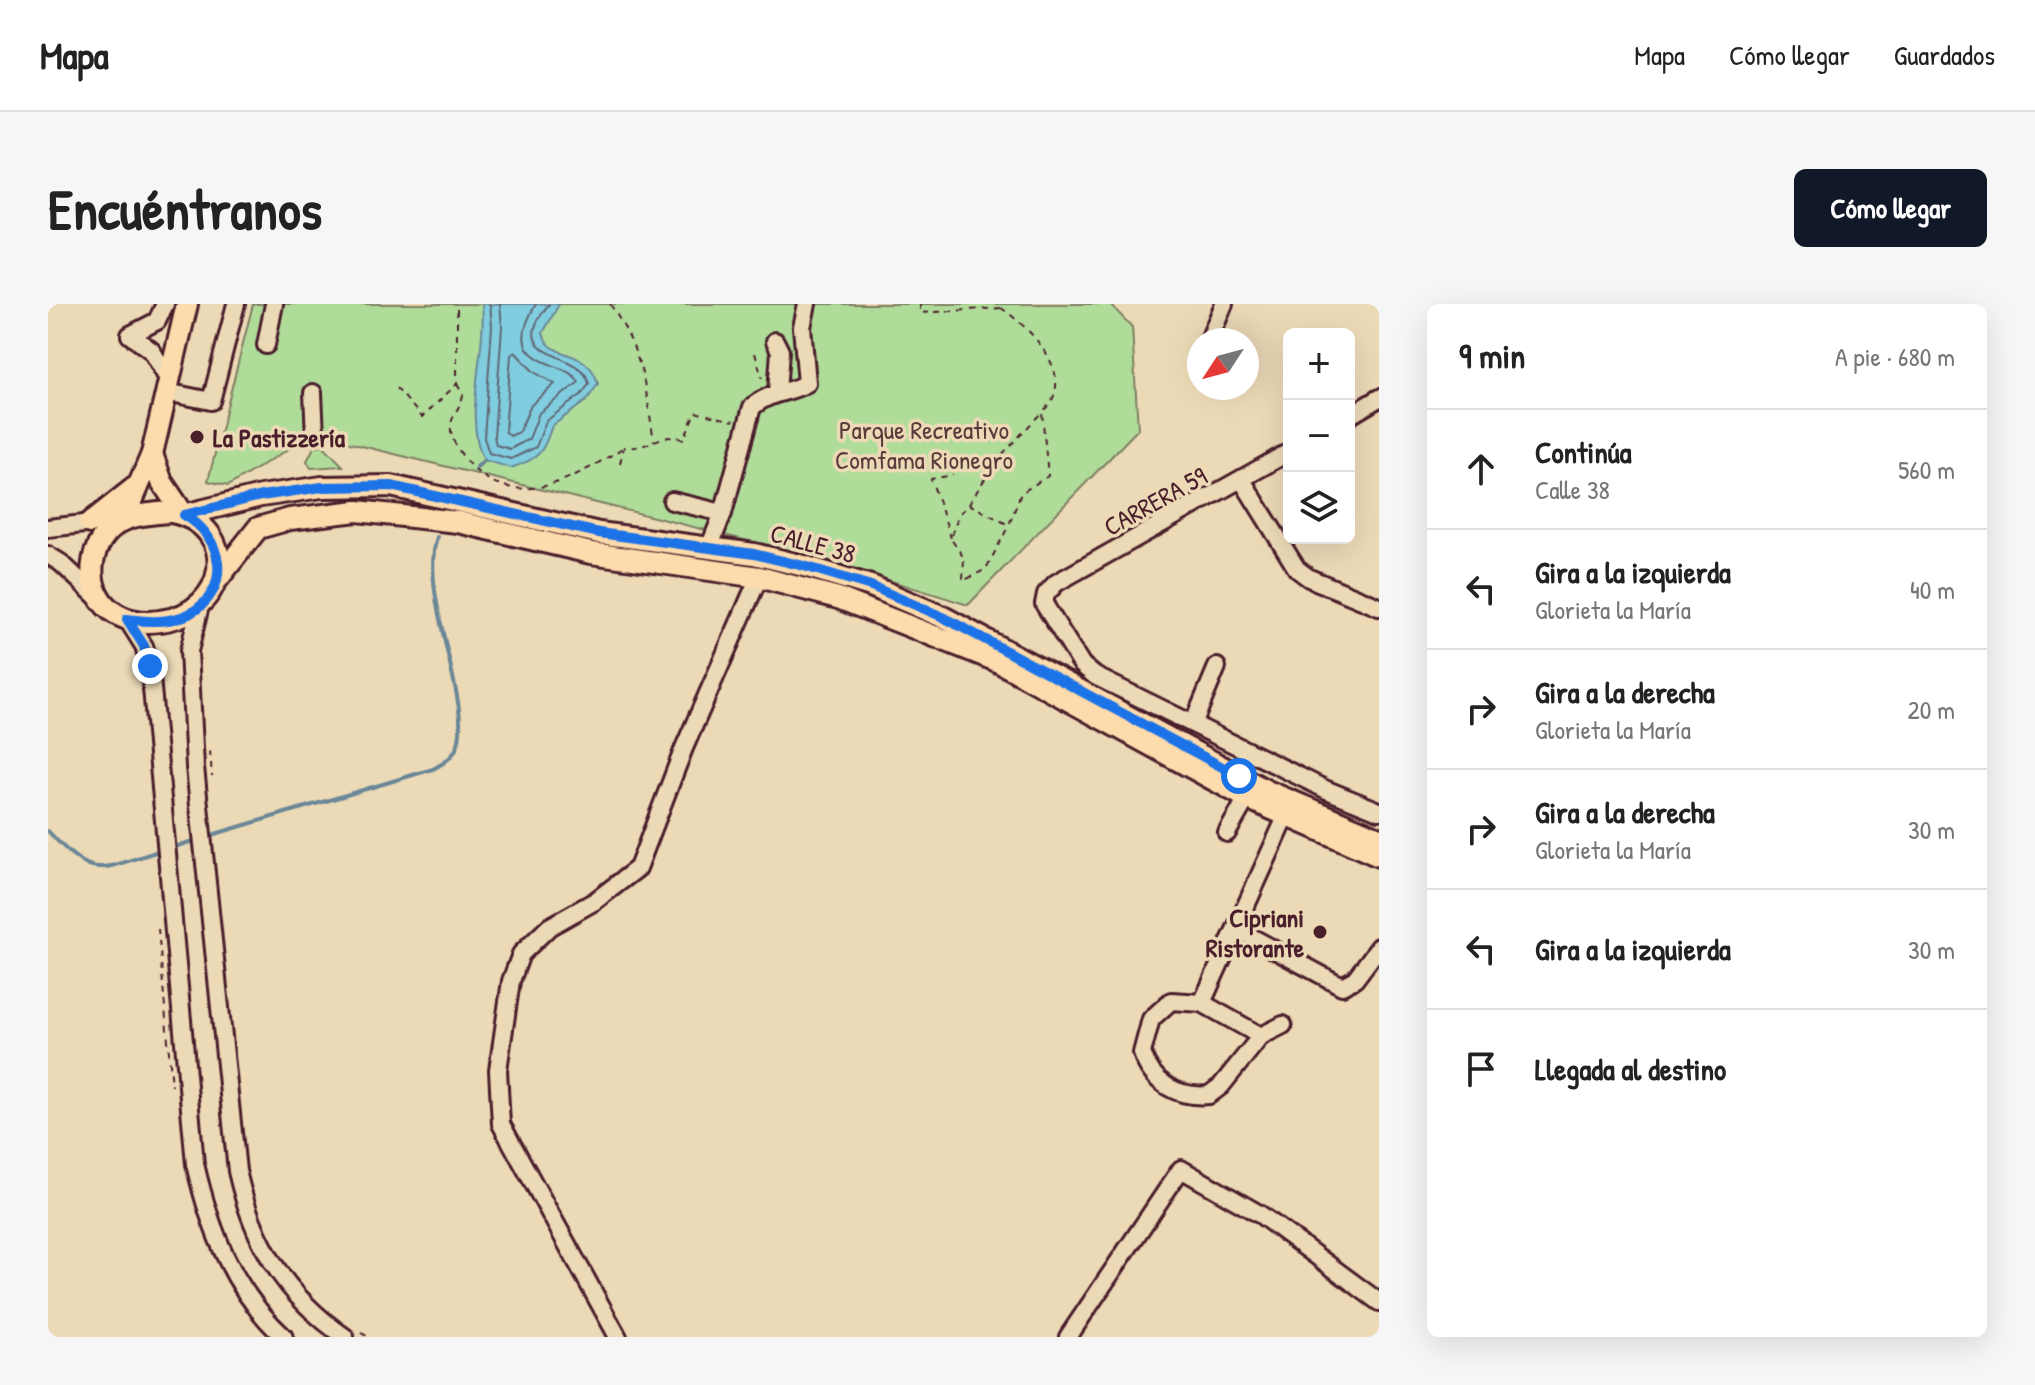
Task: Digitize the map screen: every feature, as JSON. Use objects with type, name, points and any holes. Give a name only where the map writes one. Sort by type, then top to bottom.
[{"type":"main road","points":[[152,454],[162,482],[184,515],[201,526],[215,546],[217,580],[211,595],[200,606],[174,619],[127,619],[105,604],[93,579],[92,561],[100,540],[124,520],[152,454],[187,304]]},
{"type":"main road","points":[[90,523],[138,486]]},
{"type":"main road","name":"CALLE 38","points":[[184,515],[261,496],[322,487],[391,486],[599,533],[754,554],[831,574],[871,586],[943,617],[1267,791],[1379,838]]},
{"type":"main road","name":"CALLE 38","points":[[217,580],[258,528],[275,521],[357,511],[458,522],[591,553],[759,577],[838,598],[997,661],[1247,798],[1379,856]]},
{"type":"main road","points":[[124,520],[157,513],[184,515]]},
{"type":"street","points":[[165,304],[157,321],[130,335],[152,351],[167,386],[211,401],[236,304]]},
{"type":"street","points":[[266,345],[274,304]]},
{"type":"street","points":[[709,548],[723,513],[752,407],[771,393],[792,392],[807,383],[802,327],[807,304]]},
{"type":"street","points":[[1214,328],[1224,304]]},
{"type":"street","points":[[771,393],[780,351],[775,341]]},
{"type":"street","points":[[313,393],[315,436]]},
{"type":"street","points":[[1355,412],[1379,398]]},
{"type":"street","name":"CARRERA 59","points":[[1193,724],[1095,676],[1082,665],[1049,615],[1044,604],[1046,594],[1056,583],[1283,456]]},
{"type":"street","points":[[1242,480],[1297,569],[1309,578],[1379,607]]},
{"type":"street","points":[[672,501],[723,513]]},
{"type":"street","points":[[48,528],[124,520]]},
{"type":"street","points":[[48,555],[61,563],[105,604]]},
{"type":"street","points":[[618,1337],[501,1124],[498,1070],[511,981],[521,954],[549,927],[595,901],[638,868],[684,748],[759,577]]},
{"type":"street","points":[[200,606],[189,651],[200,808],[230,1133],[246,1212],[277,1274],[295,1296],[353,1335]]},
{"type":"street","points":[[127,619],[144,646],[150,666],[195,1164],[207,1215],[228,1265],[248,1296],[284,1337]]},
{"type":"street","points":[[1217,667],[1193,724],[1327,790],[1379,811]]},
{"type":"street","points":[[1227,833],[1247,798]]},
{"type":"street","points":[[1202,1003],[1286,817]]},
{"type":"street","points":[[1236,929],[1342,986],[1355,979],[1379,947]]},
{"type":"street","points":[[1261,1036],[1202,1003],[1180,1000],[1160,1008],[1142,1042],[1146,1067],[1154,1078],[1171,1090],[1209,1095],[1221,1086],[1261,1036],[1283,1025]]},
{"type":"street","points":[[1068,1337],[1181,1169],[1261,1215],[1379,1302]]},
{"type":"path","points":[[457,304],[457,384],[463,395],[451,424],[455,445],[478,473],[493,482],[524,489],[566,482],[592,470],[624,447],[639,449],[667,435],[684,439],[695,412],[747,425]]},
{"type":"path","points":[[610,304],[626,325],[635,347],[654,442]]},
{"type":"path","points":[[920,304],[920,313],[1001,306],[1024,323],[1051,356],[1055,386],[1049,406],[996,461],[958,516],[951,539]]},
{"type":"path","points":[[755,353],[771,393]]},
{"type":"path","points":[[396,388],[422,417],[457,384]]},
{"type":"path","points":[[953,475],[931,479],[951,539],[964,558],[963,581],[986,569],[1009,525],[1021,493],[1048,476],[1042,412]]},
{"type":"path","points":[[620,463],[624,447]]},
{"type":"path","points":[[969,504],[1009,525]]},
{"type":"path","points":[[353,1335],[369,1337]]},
{"type":"green space","name":"Parque Recreativo Comfama Rionegro","points":[[253,304],[1110,304],[1132,327],[1138,429],[968,605],[886,579],[720,534],[302,431],[292,447],[228,486],[208,481]]},
{"type":"green space","points":[[316,443],[321,443],[343,466],[311,468],[307,461]]},
{"type":"water","points":[[482,304],[559,304],[543,333],[547,342],[587,364],[598,384],[586,401],[552,426],[546,443],[535,457],[511,468],[484,460],[478,443],[475,405]]},
{"type":"waterway","points":[[477,467],[484,460]]},
{"type":"waterway","points":[[205,837],[433,769],[452,756],[460,731],[459,708],[435,589],[433,561],[437,537]]},
{"type":"waterway","points":[[48,831],[77,859],[99,867],[162,850]]},
{"type":"waterway","points":[[171,848],[197,840]]},
{"type":"place","name":"La Pastizzería","points":[[197,437]]},
{"type":"place","name":"Cipriani Ristorante","points":[[1320,932]]},
{"type":"route","points":[[150,666],[144,646],[127,619],[158,621],[188,614],[211,595],[217,580],[219,561],[215,546],[201,526],[184,515],[261,496],[322,487],[391,486],[599,533],[754,554],[871,586],[998,643],[1239,776]]}]
